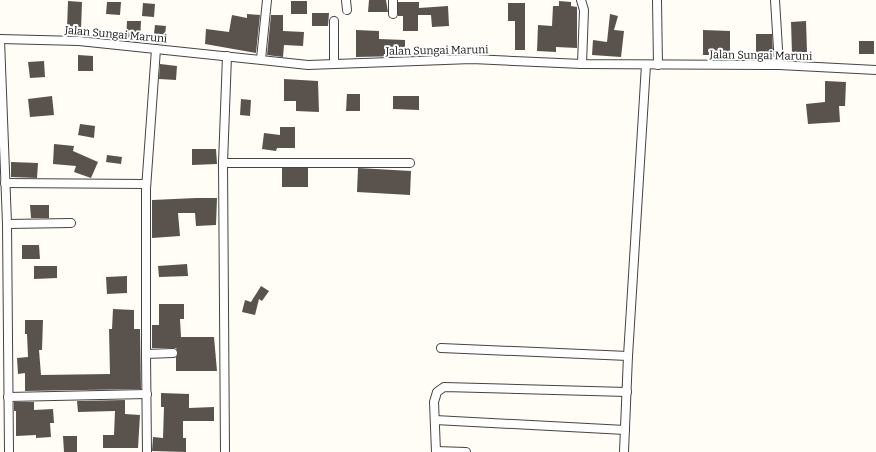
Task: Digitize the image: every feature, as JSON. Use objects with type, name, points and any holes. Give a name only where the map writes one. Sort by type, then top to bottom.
[{"type":"street","points":[[261,59],[267,0]]},
{"type":"street","points":[[346,0],[347,10]]},
{"type":"street","points":[[393,0],[393,14]]},
{"type":"street","points":[[581,0],[584,10],[582,64]]},
{"type":"street","points":[[657,0],[658,65]]},
{"type":"street","points":[[775,0],[779,65]]},
{"type":"street","points":[[334,21],[334,64]]},
{"type":"street","points":[[0,40],[7,224],[8,452]]},
{"type":"street","name":"Jalan Sungai Maruni","points":[[0,40],[78,41],[308,65],[472,59],[582,64],[779,65],[876,70]]},
{"type":"street","points":[[147,452],[146,184],[156,49]]},
{"type":"street","points":[[226,452],[223,163],[227,56]]},
{"type":"street","points":[[624,452],[628,356],[646,65]]},
{"type":"street","points":[[223,163],[410,163]]},
{"type":"street","points":[[5,183],[146,184]]},
{"type":"street","points":[[7,224],[71,223]]},
{"type":"street","points":[[442,348],[628,356]]},
{"type":"street","points":[[146,354],[172,354]]},
{"type":"street","points":[[466,452],[436,451],[434,402],[437,392],[444,387],[627,392]]},
{"type":"street","points":[[8,397],[147,394]]},
{"type":"street","points":[[435,420],[625,430]]},
{"type":"building","points":[[369,0],[386,0],[388,12],[368,12]]},
{"type":"building","points":[[68,1],[82,2],[81,30],[67,29]]},
{"type":"building","points":[[291,1],[307,1],[307,14],[291,14]]},
{"type":"building","points":[[559,1],[571,2],[571,6],[577,7],[577,48],[556,47],[556,52],[537,51],[538,25],[552,26],[553,6],[559,6]]},
{"type":"building","points":[[107,2],[121,2],[120,15],[106,14]]},
{"type":"building","points":[[398,2],[419,2],[419,8],[448,6],[449,26],[432,27],[431,15],[418,15],[418,31],[403,31],[403,16],[398,16]]},
{"type":"building","points":[[143,3],[155,4],[154,17],[142,16]]},
{"type":"building","points":[[508,3],[525,3],[525,50],[515,50],[515,21],[508,21]]},
{"type":"building","points":[[312,13],[329,13],[328,26],[312,26]]},
{"type":"building","points":[[247,14],[260,15],[256,53],[205,44],[206,29],[229,32],[232,15],[247,18]]},
{"type":"building","points":[[610,14],[618,16],[614,30],[624,31],[621,57],[592,55],[593,40],[607,42]]},
{"type":"building","points":[[271,15],[283,15],[283,31],[304,32],[303,46],[284,45],[283,57],[267,55]]},
{"type":"building","points":[[127,21],[141,21],[140,42],[126,40]]},
{"type":"building","points":[[806,21],[807,53],[792,53],[791,22]]},
{"type":"building","points":[[155,25],[166,26],[164,44],[153,43]]},
{"type":"building","points":[[356,30],[379,31],[379,39],[405,40],[405,56],[356,57]]},
{"type":"building","points":[[703,30],[730,31],[730,55],[703,55]]},
{"type":"building","points":[[756,34],[772,34],[773,55],[756,55]]},
{"type":"building","points":[[859,41],[874,41],[874,54],[859,54]]},
{"type":"building","points":[[78,55],[93,56],[93,71],[78,71]]},
{"type":"building","points":[[44,61],[45,77],[30,78],[28,62]]},
{"type":"building","points":[[160,64],[177,66],[176,80],[159,79]]},
{"type":"building","points":[[284,79],[318,81],[319,112],[296,111],[296,101],[284,101]]},
{"type":"building","points":[[825,81],[846,82],[845,106],[839,106],[840,122],[808,124],[806,104],[825,102]]},
{"type":"building","points":[[347,94],[360,94],[360,111],[346,111]]},
{"type":"building","points":[[52,96],[54,115],[30,117],[28,99]]},
{"type":"building","points":[[393,96],[419,96],[419,110],[393,109]]},
{"type":"building","points":[[241,99],[251,100],[250,116],[240,115]]},
{"type":"building","points":[[80,124],[95,126],[94,138],[78,135]]},
{"type":"building","points":[[280,127],[295,127],[295,148],[277,148],[276,151],[262,149],[264,133],[280,135]]},
{"type":"building","points":[[54,144],[74,146],[73,151],[98,162],[91,178],[74,172],[76,166],[53,164]]},
{"type":"building","points":[[192,149],[216,149],[217,164],[192,165]]},
{"type":"building","points":[[107,155],[122,157],[121,164],[106,162]]},
{"type":"building","points":[[11,162],[38,163],[37,178],[11,177]]},
{"type":"building","points":[[282,168],[308,168],[308,187],[282,187]]},
{"type":"building","points":[[358,168],[411,171],[410,195],[357,192]]},
{"type":"building","points":[[217,198],[216,225],[196,226],[195,213],[178,213],[180,236],[152,238],[152,200]]},
{"type":"building","points":[[30,205],[49,205],[49,218],[31,218]]},
{"type":"building","points":[[22,245],[39,245],[40,259],[22,259]]},
{"type":"building","points":[[187,264],[188,276],[159,277],[158,266]]},
{"type":"building","points":[[34,266],[57,266],[57,278],[34,279]]},
{"type":"building","points":[[127,276],[127,293],[107,294],[106,277]]},
{"type":"building","points":[[261,286],[269,291],[262,301],[259,299],[255,315],[242,312],[245,300],[251,302]]},
{"type":"building","points":[[159,304],[184,304],[184,319],[180,319],[181,337],[214,337],[217,371],[176,371],[176,357],[178,353],[176,348],[152,348],[152,325],[159,325]]},
{"type":"building","points":[[113,309],[134,310],[134,329],[140,329],[141,389],[25,391],[25,373],[18,374],[17,358],[28,357],[25,320],[43,320],[42,350],[39,350],[41,375],[110,374],[109,329],[112,329]]},
{"type":"building","points":[[161,393],[189,394],[189,408],[214,407],[214,421],[183,421],[183,438],[186,438],[186,452],[152,451],[153,437],[163,438],[164,407],[161,407]]},
{"type":"building","points":[[125,400],[125,414],[140,415],[138,448],[103,448],[103,435],[114,435],[115,411],[78,412],[77,401]]},
{"type":"building","points":[[14,402],[34,402],[34,410],[53,409],[54,423],[50,423],[51,437],[36,438],[36,435],[16,436],[16,411],[14,411]]},
{"type":"building","points":[[63,436],[77,436],[77,452],[64,452]]}]
